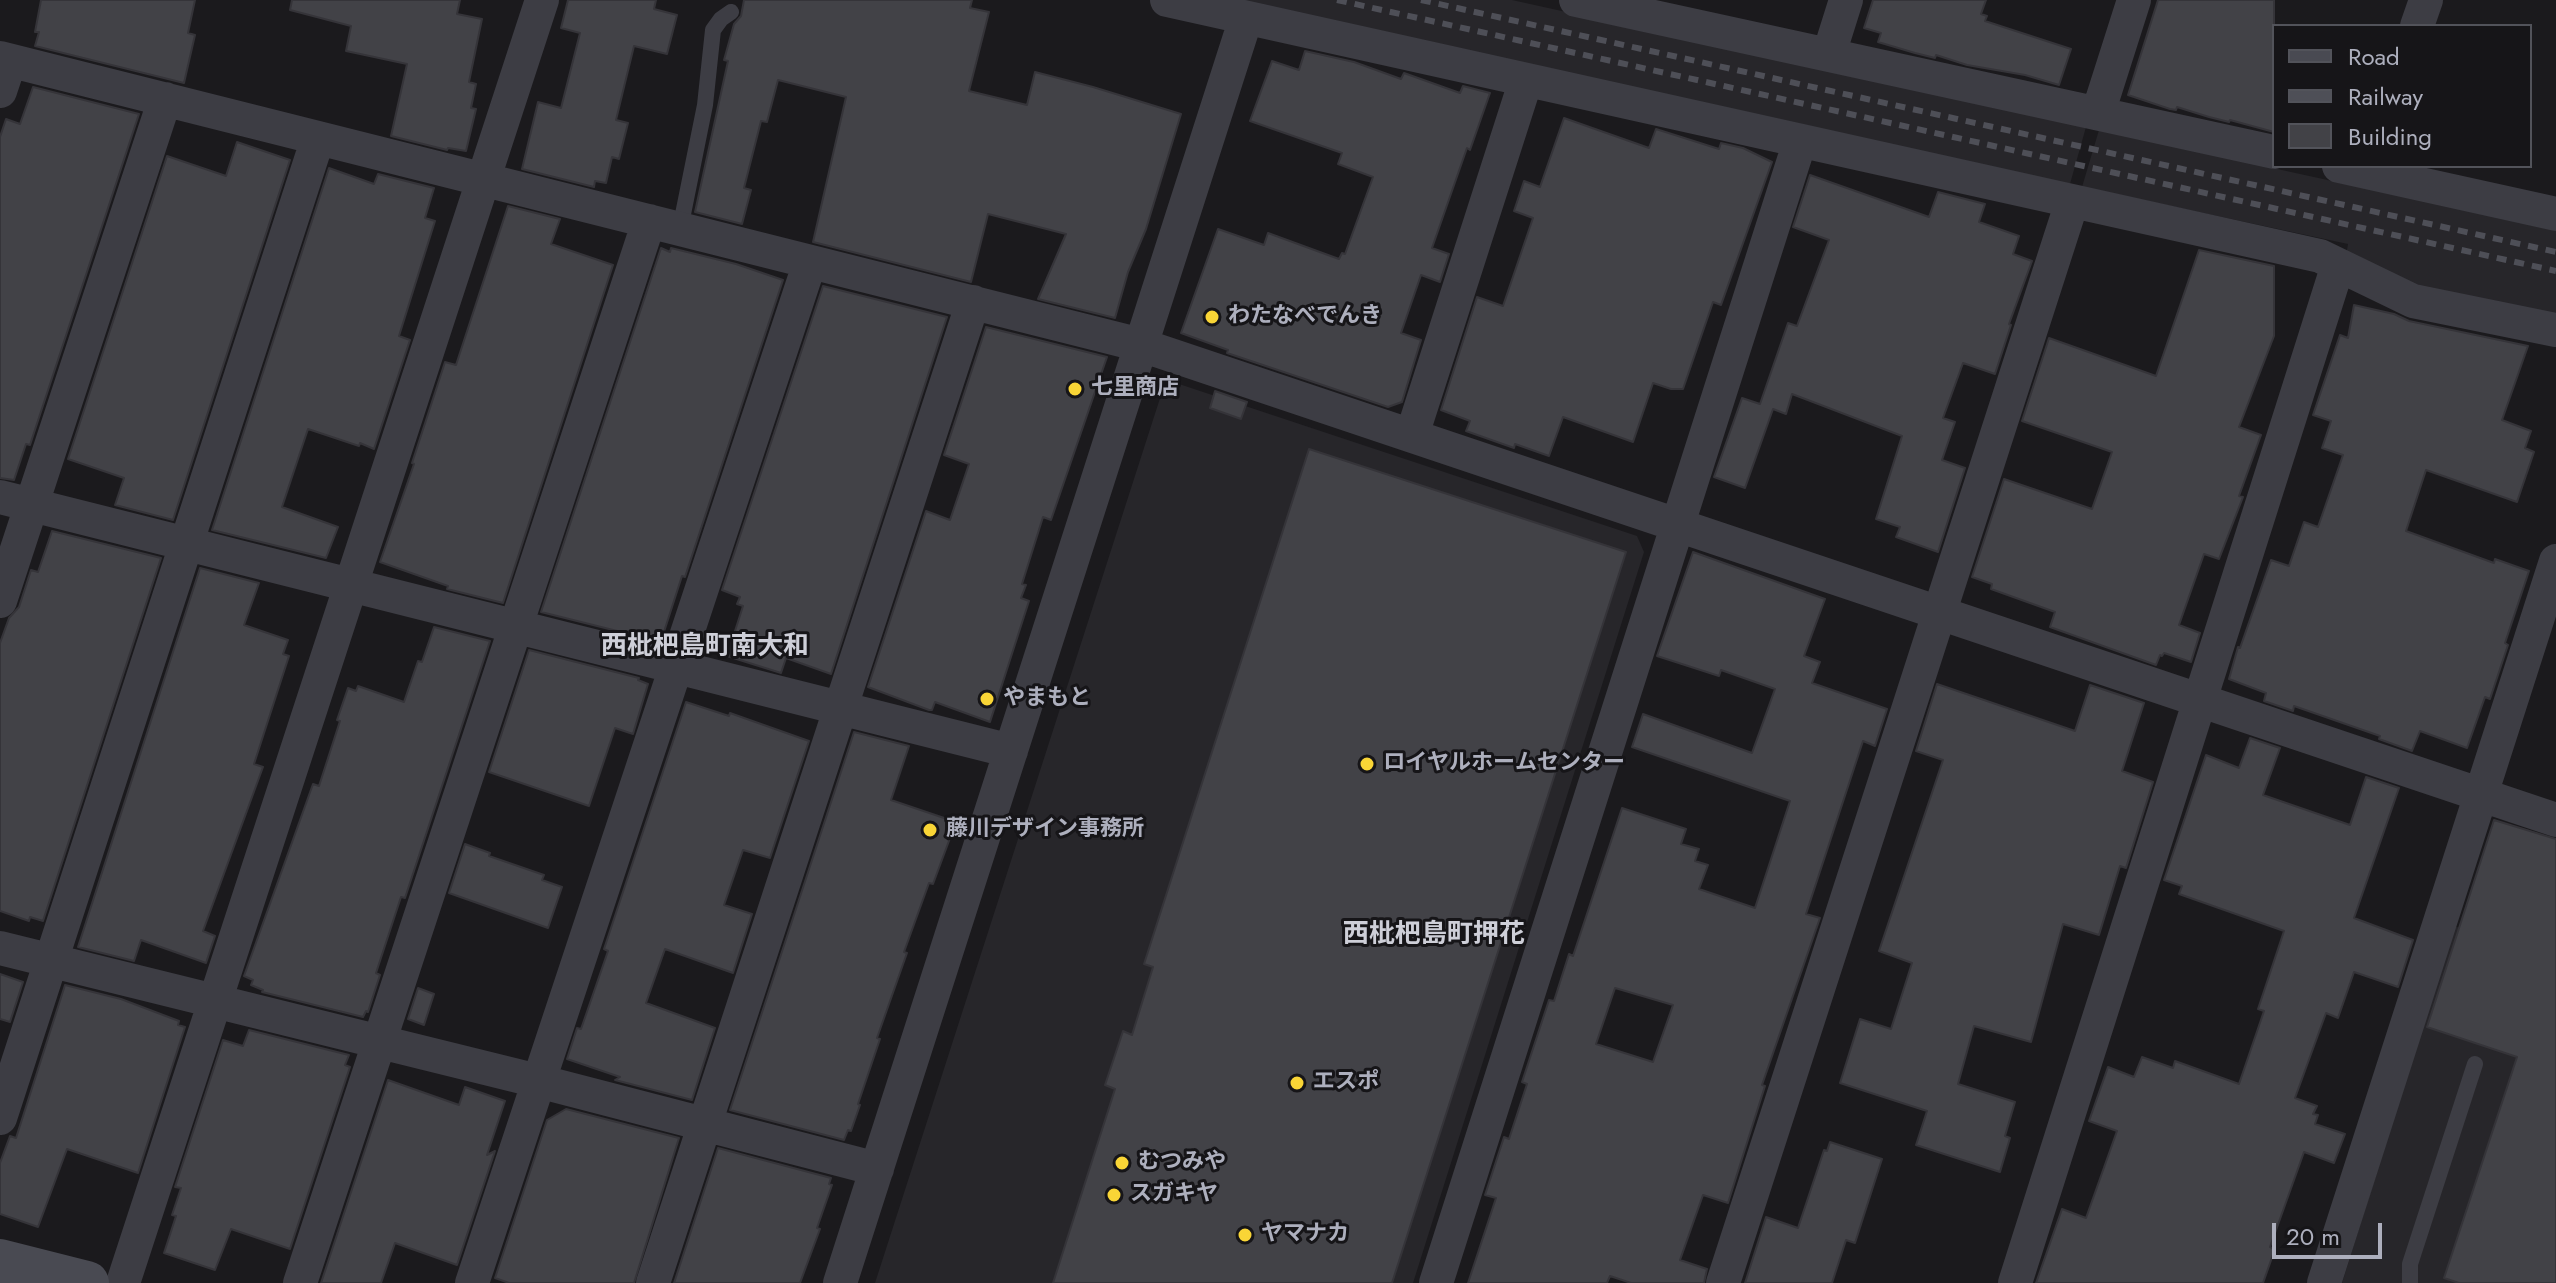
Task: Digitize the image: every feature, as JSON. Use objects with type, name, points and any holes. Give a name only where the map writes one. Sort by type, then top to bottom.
[{"type":"main road","points":[[0,1261],[87,1283]]},
{"type":"street","points":[[123,1283],[542,0]]},
{"type":"street","points":[[1167,0],[2320,256],[2413,301],[2556,330]]},
{"type":"street","points":[[1576,0],[2272,152]]},
{"type":"street","points":[[1829,54],[1846,0]]},
{"type":"street","points":[[2098,113],[2134,0]]},
{"type":"street","points":[[2418,24],[2426,0]]},
{"type":"street","points":[[840,1283],[1246,18]]},
{"type":"street","points":[[3,70],[165,99],[1141,345],[2556,820]]},
{"type":"street","points":[[1412,435],[1526,80]]},
{"type":"street","points":[[0,601],[16,501],[165,99]]},
{"type":"street","points":[[0,1118],[318,138]]},
{"type":"street","points":[[1436,1283],[1800,141]]},
{"type":"street","points":[[2360,168],[2556,214]]},
{"type":"street","points":[[1723,1283],[2072,202]]},
{"type":"street","points":[[300,1283],[516,625],[664,225]]},
{"type":"street","points":[[472,1283],[810,262]]},
{"type":"street","points":[[2015,1283],[2338,265]]},
{"type":"street","points":[[653,1283],[973,302]]},
{"type":"street","points":[[16,501],[1011,751]]},
{"type":"street","points":[[2324,1283],[2556,561]]},
{"type":"street","points":[[0,948],[538,1081],[877,1169]]},
{"type":"lane","points":[[664,225],[705,105],[713,30],[731,12]]},
{"type":"lane","points":[[2410,1283],[2410,1264],[2475,1064]]},
{"type":"shaded area","points":[[1241,0],[1512,0],[2086,127],[2070,184]]},
{"type":"shaded area","points":[[2099,130],[2556,230],[2556,316],[2419,291],[2346,256],[2348,244],[2082,187]]},
{"type":"shaded area","points":[[1176,383],[1637,536],[1644,552],[1413,1283],[875,1283],[1162,392]]},
{"type":"shaded area","points":[[2454,926],[2556,960],[2556,1283],[2342,1283]]},
{"type":"building","points":[[41,0],[195,0],[188,33],[195,35],[184,83],[35,46]]},
{"type":"building","points":[[292,0],[460,0],[457,14],[482,19],[469,82],[476,84],[471,108],[476,109],[466,151],[447,150],[391,136],[407,64],[346,51],[351,26],[290,10]]},
{"type":"building","points":[[568,0],[656,0],[654,9],[677,15],[667,54],[634,46],[616,120],[628,123],[619,159],[612,157],[606,183],[595,181],[594,187],[522,169],[538,102],[561,108],[580,33],[561,28]]},
{"type":"building","points":[[744,0],[972,0],[970,8],[989,12],[969,91],[1027,105],[1035,72],[1181,114],[1115,318],[1038,299],[1066,234],[988,214],[971,282],[813,242],[846,97],[778,80],[767,122],[761,121],[744,188],[751,190],[742,224],[695,212],[728,61],[724,60]]},
{"type":"building","points":[[1873,0],[1986,0],[1981,14],[1987,16],[1985,21],[2071,49],[2059,85],[1878,42],[1881,33],[1864,28]]},
{"type":"building","points":[[2158,0],[2274,0],[2272,131],[2177,107],[2176,110],[2170,109],[2128,95]]},
{"type":"building","points":[[1305,51],[1354,62],[1401,79],[1404,73],[1460,93],[1463,86],[1490,93],[1432,248],[1449,254],[1440,282],[1421,275],[1401,333],[1421,340],[1402,402],[1388,407],[1227,353],[1228,350],[1181,333],[1218,229],[1264,245],[1268,233],[1339,259],[1342,253],[1345,254],[1373,177],[1338,164],[1342,153],[1250,121],[1272,61],[1299,70]]},
{"type":"building","points":[[33,87],[139,114],[30,445],[26,444],[14,480],[0,478],[0,137],[6,119],[20,124]]},
{"type":"building","points":[[1564,118],[1649,148],[1656,129],[1719,149],[1721,143],[1743,148],[1772,162],[1721,305],[1713,302],[1683,389],[1653,383],[1633,442],[1563,417],[1549,456],[1515,444],[1514,448],[1466,431],[1470,421],[1441,410],[1477,297],[1503,306],[1533,218],[1514,211],[1524,181],[1540,187]]},
{"type":"building","points":[[237,142],[290,160],[173,520],[115,505],[124,478],[68,459],[167,156],[226,176]]},
{"type":"building","points":[[329,168],[374,184],[378,174],[434,188],[425,218],[435,221],[399,336],[410,340],[374,449],[308,429],[282,507],[338,527],[326,558],[212,530]]},
{"type":"building","points":[[1810,175],[1929,217],[1938,192],[1985,204],[1979,222],[2019,236],[2013,254],[2032,261],[1995,374],[1963,363],[1943,418],[1955,422],[1942,460],[1965,468],[1938,552],[1896,537],[1900,527],[1876,519],[1902,436],[1792,394],[1786,414],[1773,409],[1745,488],[1714,477],[1742,398],[1760,404],[1788,323],[1797,326],[1829,240],[1793,227]]},
{"type":"building","points":[[508,206],[560,219],[551,244],[613,265],[503,603],[447,589],[448,586],[380,562],[445,362],[456,365]]},
{"type":"building","points":[[661,248],[736,264],[783,280],[685,577],[682,576],[663,635],[653,640],[541,612]]},
{"type":"building","points":[[2199,250],[2274,266],[2274,336],[2239,427],[2261,435],[2239,496],[2243,497],[2219,559],[2204,554],[2179,625],[2200,633],[2191,662],[2164,653],[2156,665],[2050,627],[2055,612],[1991,589],[1992,584],[1972,577],[2004,479],[2092,509],[2112,452],[2022,421],[2049,338],[2156,376]]},
{"type":"building","points":[[823,286],[947,317],[831,674],[786,658],[781,673],[727,656],[743,606],[737,604],[740,597],[722,590]]},
{"type":"building","points":[[2354,305],[2394,314],[2409,321],[2528,346],[2502,420],[2531,431],[2525,448],[2534,452],[2517,502],[2426,470],[2406,531],[2494,563],[2495,559],[2529,571],[2490,699],[2485,697],[2467,748],[2420,731],[2412,751],[2379,739],[2380,736],[2294,706],[2293,711],[2264,701],[2266,693],[2229,679],[2271,560],[2289,566],[2304,522],[2318,527],[2343,455],[2322,448],[2331,421],[2313,415],[2340,335],[2348,338]]},
{"type":"building","points":[[986,327],[1107,357],[1051,520],[1043,517],[1022,584],[1026,585],[1021,598],[1029,601],[990,722],[935,702],[929,710],[868,687],[926,511],[950,520],[969,464],[944,455]]},
{"type":"building","points":[[1215,391],[1247,402],[1241,419],[1210,408]]},
{"type":"building","points":[[1309,449],[1626,552],[1392,1283],[1053,1283],[1115,1089],[1105,1085],[1123,1031],[1132,1035],[1153,967],[1144,964]]},
{"type":"building","points":[[52,531],[161,558],[43,921],[30,917],[29,921],[0,911],[0,643],[9,618],[19,607],[31,570],[38,572]]},
{"type":"building","points":[[1693,552],[1825,599],[1804,656],[1820,662],[1812,683],[1887,709],[1875,746],[1863,741],[1806,914],[1820,918],[1762,1085],[1765,1086],[1728,1203],[1703,1195],[1680,1260],[1707,1269],[1704,1283],[1631,1283],[1610,1276],[1607,1283],[1468,1283],[1496,1198],[1485,1195],[1504,1137],[1509,1139],[1527,1084],[1522,1082],[1549,1000],[1554,1001],[1569,954],[1573,956],[1622,808],[1686,829],[1681,844],[1699,849],[1695,861],[1708,865],[1699,889],[1755,908],[1790,801],[1632,747],[1643,714],[1752,753],[1775,689],[1721,670],[1719,676],[1657,656]],"holes":[[[1615,988],[1673,1005],[1653,1062],[1596,1044]]]},
{"type":"building","points":[[200,568],[259,583],[244,625],[288,640],[283,654],[289,656],[254,764],[263,767],[203,931],[215,936],[206,963],[141,940],[134,961],[78,947]]},
{"type":"building","points":[[434,627],[490,641],[405,898],[401,897],[376,973],[380,975],[368,1012],[363,1017],[262,992],[251,985],[253,980],[244,976],[313,784],[319,786],[348,688],[356,691],[358,686],[404,702]]},
{"type":"building","points":[[529,650],[639,678],[648,684],[633,734],[615,728],[589,806],[489,772]]},
{"type":"building","points":[[1937,684],[2075,731],[2090,685],[2144,703],[2122,771],[2153,782],[2126,868],[2120,866],[2099,935],[2063,924],[2031,1042],[1974,1026],[1958,1084],[2015,1102],[2005,1136],[2010,1138],[2000,1172],[1916,1145],[1927,1111],[1840,1083],[1860,1019],[1891,1029],[1912,963],[1879,951],[1943,760],[1916,751]]},
{"type":"building","points":[[686,702],[729,716],[730,713],[809,741],[770,858],[743,850],[724,905],[752,914],[733,973],[665,949],[646,1003],[715,1028],[692,1100],[615,1080],[620,1077],[567,1059],[577,1028],[581,1029],[608,951],[604,949]]},
{"type":"building","points":[[854,732],[909,746],[891,800],[956,822],[933,884],[929,883],[904,952],[907,953],[877,1038],[880,1039],[860,1105],[851,1131],[848,1130],[844,1140],[730,1110]]},
{"type":"building","points":[[2250,738],[2280,748],[2263,795],[2350,825],[2366,777],[2399,788],[2354,918],[2413,940],[2398,987],[2354,972],[2338,1018],[2326,1013],[2295,1098],[2317,1106],[2313,1114],[2318,1115],[2315,1124],[2345,1134],[2334,1163],[2304,1152],[2270,1247],[2275,1249],[2263,1283],[2036,1283],[2062,1209],[2086,1218],[2117,1131],[2089,1121],[2108,1067],[2134,1077],[2142,1057],[2173,1068],[2175,1061],[2239,1084],[2264,1011],[2258,1009],[2284,931],[2179,894],[2182,886],[2164,880],[2206,755],[2239,768]]},
{"type":"building","points":[[2494,820],[2556,839],[2556,1283],[2459,1283],[2444,1278],[2517,1057],[2427,1027]]},
{"type":"building","points":[[465,844],[490,853],[489,856],[544,875],[542,880],[562,887],[548,928],[449,893]]},
{"type":"building","points":[[0,974],[23,982],[10,1022],[0,1019]]},
{"type":"building","points":[[65,985],[121,999],[179,1021],[178,1025],[185,1027],[138,1173],[67,1149],[38,1227],[0,1214],[0,1163],[10,1136],[16,1138]]},
{"type":"building","points":[[418,988],[434,994],[424,1025],[408,1019]]},
{"type":"building","points":[[249,1030],[349,1055],[345,1065],[350,1067],[290,1249],[231,1229],[215,1270],[164,1253],[181,1188],[175,1187],[223,1040],[243,1046]]},
{"type":"building","points":[[388,1080],[459,1105],[465,1087],[505,1101],[487,1155],[495,1151],[457,1265],[395,1243],[381,1283],[321,1283]]},
{"type":"building","points":[[566,1109],[679,1138],[634,1283],[509,1283],[495,1278],[547,1120]]},
{"type":"building","points":[[1830,1142],[1882,1159],[1855,1243],[1846,1240],[1832,1283],[1745,1283],[1766,1217],[1798,1228],[1824,1150],[1827,1151]]},
{"type":"building","points":[[718,1148],[831,1178],[829,1184],[832,1185],[817,1228],[820,1229],[800,1283],[674,1283]]},
{"type":"railway","points":[[1337,0],[2556,271]]},
{"type":"railway","points":[[1421,0],[2556,252]]},
{"type":"place","name":"わたなべでんき","points":[[1212,317]]},
{"type":"place","name":"七里商店","points":[[1075,389]]},
{"type":"place","name":"やまもと","points":[[987,699]]},
{"type":"place","name":"ロイヤルホームセンター","points":[[1367,764]]},
{"type":"place","name":"藤川デザイン事務所","points":[[930,830]]},
{"type":"place","name":"エスポ","points":[[1297,1083]]},
{"type":"place","name":"むつみや","points":[[1122,1163]]},
{"type":"place","name":"スガキヤ","points":[[1114,1195]]},
{"type":"place","name":"ヤマナカ","points":[[1245,1235]]},
{"type":"district","name":"西枇杷島町南大和","points":[[705,648]]},
{"type":"district","name":"西枇杷島町押花","points":[[1434,936]]}]
